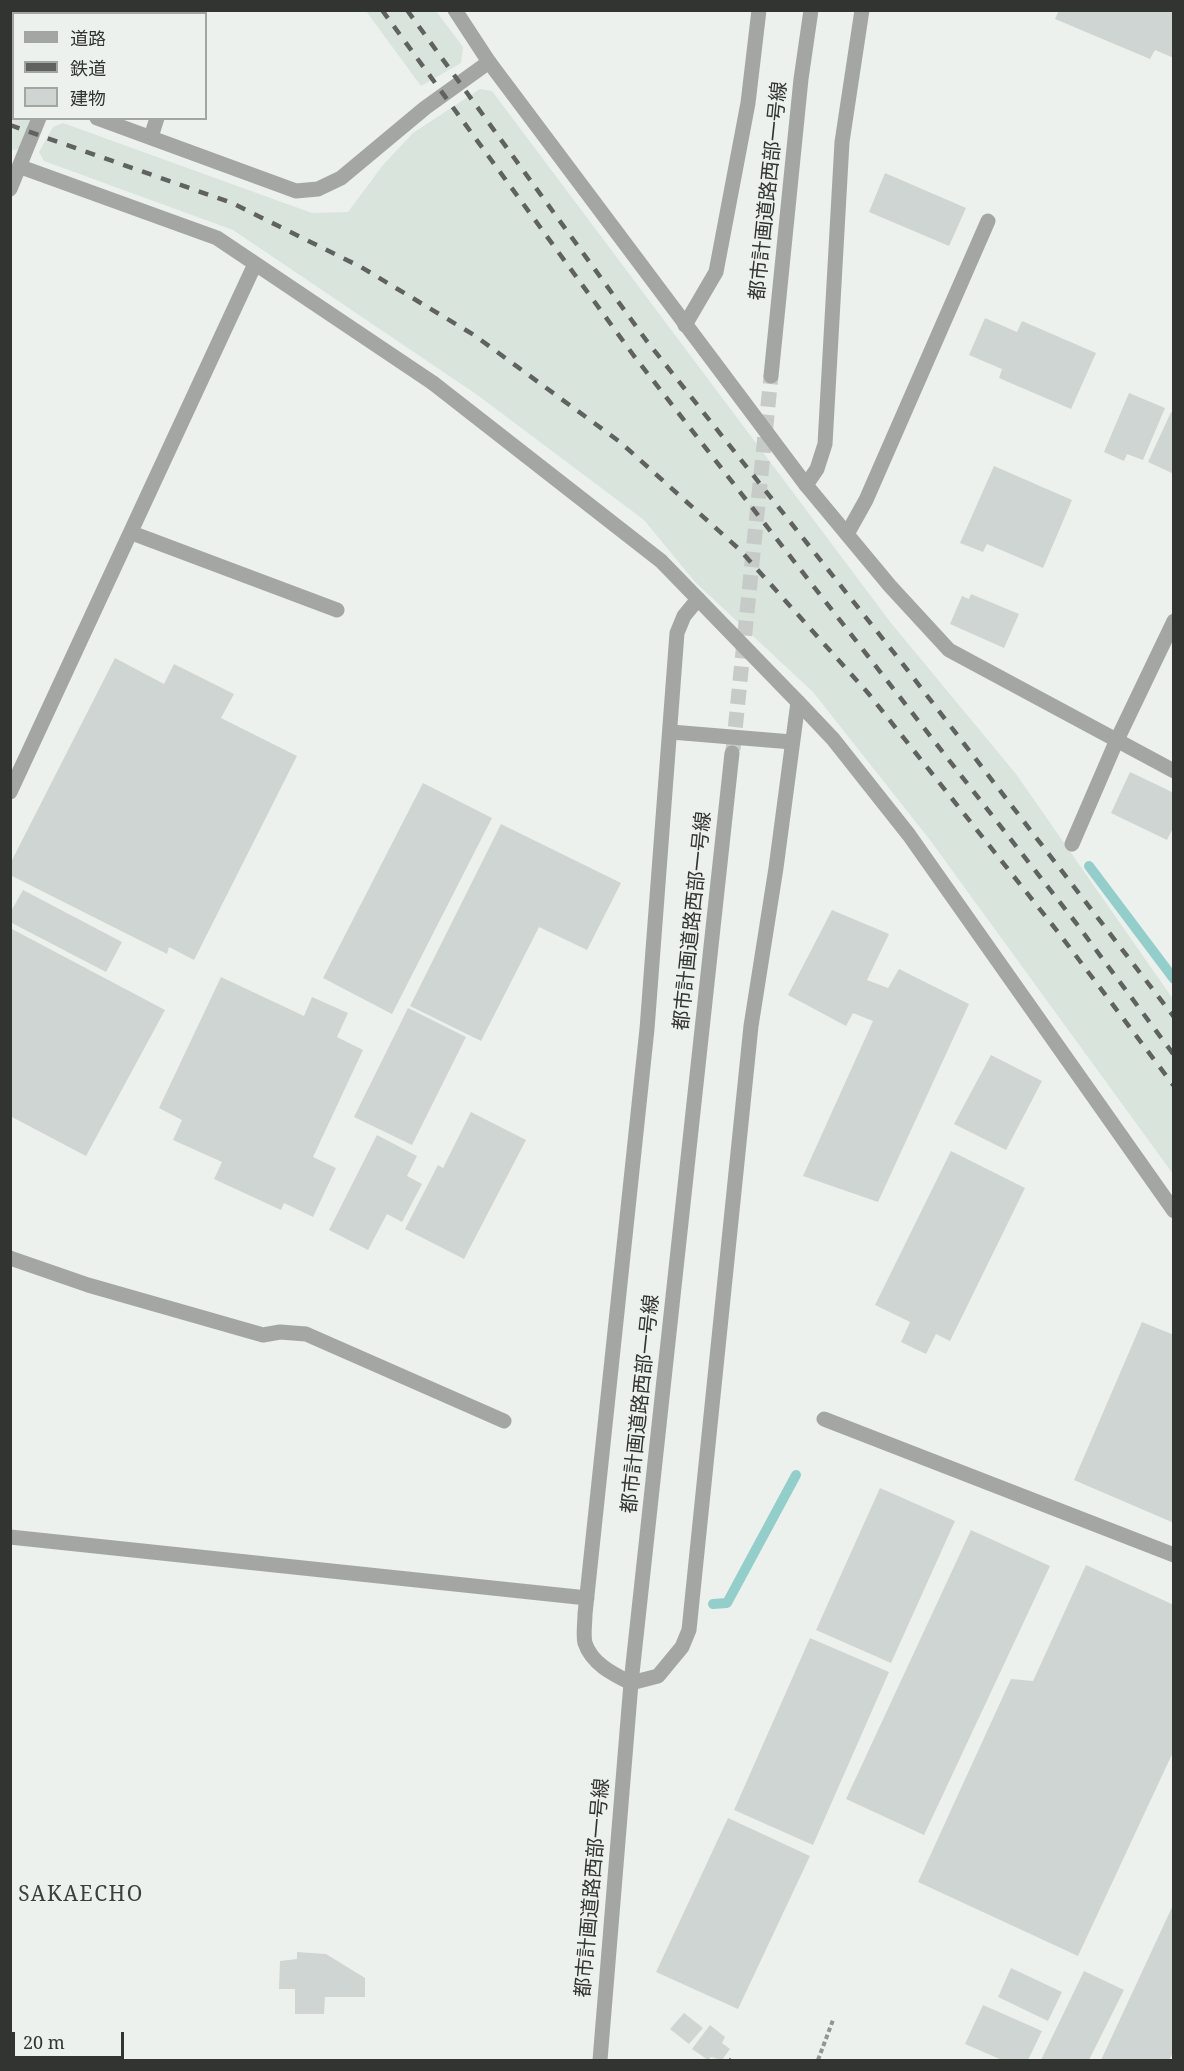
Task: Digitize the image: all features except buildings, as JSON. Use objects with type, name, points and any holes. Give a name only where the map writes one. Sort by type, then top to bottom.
[{"type":"street","points":[[455,10],[489,62],[806,485],[949,650],[1173,771]]},
{"type":"street","points":[[685,325],[716,272],[748,103],[759,10]]},
{"type":"street","name":"都市計画道路西部一号線","points":[[771,376],[801,79],[811,10]]},
{"type":"street","points":[[806,485],[817,469],[825,444],[842,142],[862,10]]},
{"type":"street","points":[[103,120],[296,191],[318,189],[341,178],[425,108],[489,62]]},
{"type":"street","points":[[10,189],[16,166],[38,120]]},
{"type":"street","points":[[151,137],[156,120]]},
{"type":"street","points":[[16,166],[217,238],[433,382],[661,561],[833,739],[909,835],[1173,1211]]},
{"type":"street","points":[[847,534],[866,500],[988,221]]},
{"type":"street","points":[[10,792],[255,264]]},
{"type":"street","points":[[132,533],[337,610]]},
{"type":"street","points":[[698,599],[684,616],[676,633],[671,732],[647,1029],[587,1598],[585,1642],[596,1659],[609,1672],[631,1683],[658,1676],[682,1647],[689,1630],[751,1026],[776,868],[798,702]]},
{"type":"street","points":[[1072,844],[1116,742],[1173,621]]},
{"type":"street","points":[[671,732],[792,742]]},
{"type":"street","name":"都市計画道路西部一号線","points":[[600,2061],[631,1683],[732,753]]},
{"type":"street","points":[[10,1258],[88,1285],[263,1335],[280,1332],[306,1334],[504,1421]]},
{"type":"street","points":[[824,1419],[1173,1556]]},
{"type":"street","points":[[10,1537],[587,1598]]},
{"type":"path","points":[[818,2061],[833,2020]]},
{"type":"shaded area","points":[[366,11],[436,11],[463,47],[461,63],[421,86]]},
{"type":"shaded area","points":[[480,89],[492,91],[891,623],[1016,774],[1173,999],[1173,1174],[930,840],[813,692],[695,582],[644,520],[476,394],[233,230],[44,161],[39,152],[53,127],[63,123],[312,213],[348,212],[383,165],[413,133]]},
{"type":"shaded area","points":[[10,109],[12,110],[12,120],[30,120],[31,122],[21,149],[11,150]]},
{"type":"waterway","points":[[1089,866],[1174,979]]},
{"type":"waterway","points":[[713,1604],[727,1603],[796,1475]]},
{"type":"tunnel","points":[[733,750],[771,376]]},
{"type":"railway","points":[[382,10],[634,356],[1076,923],[1174,1055]]},
{"type":"railway","points":[[407,10],[646,340],[902,663],[1174,1017]]},
{"type":"railway","points":[[10,125],[232,203],[361,267],[474,335],[620,442],[739,549],[868,693],[1058,932],[1174,1086]]},
{"type":"district","name":"SAKAECHO","points":[[81,1895]]}]
